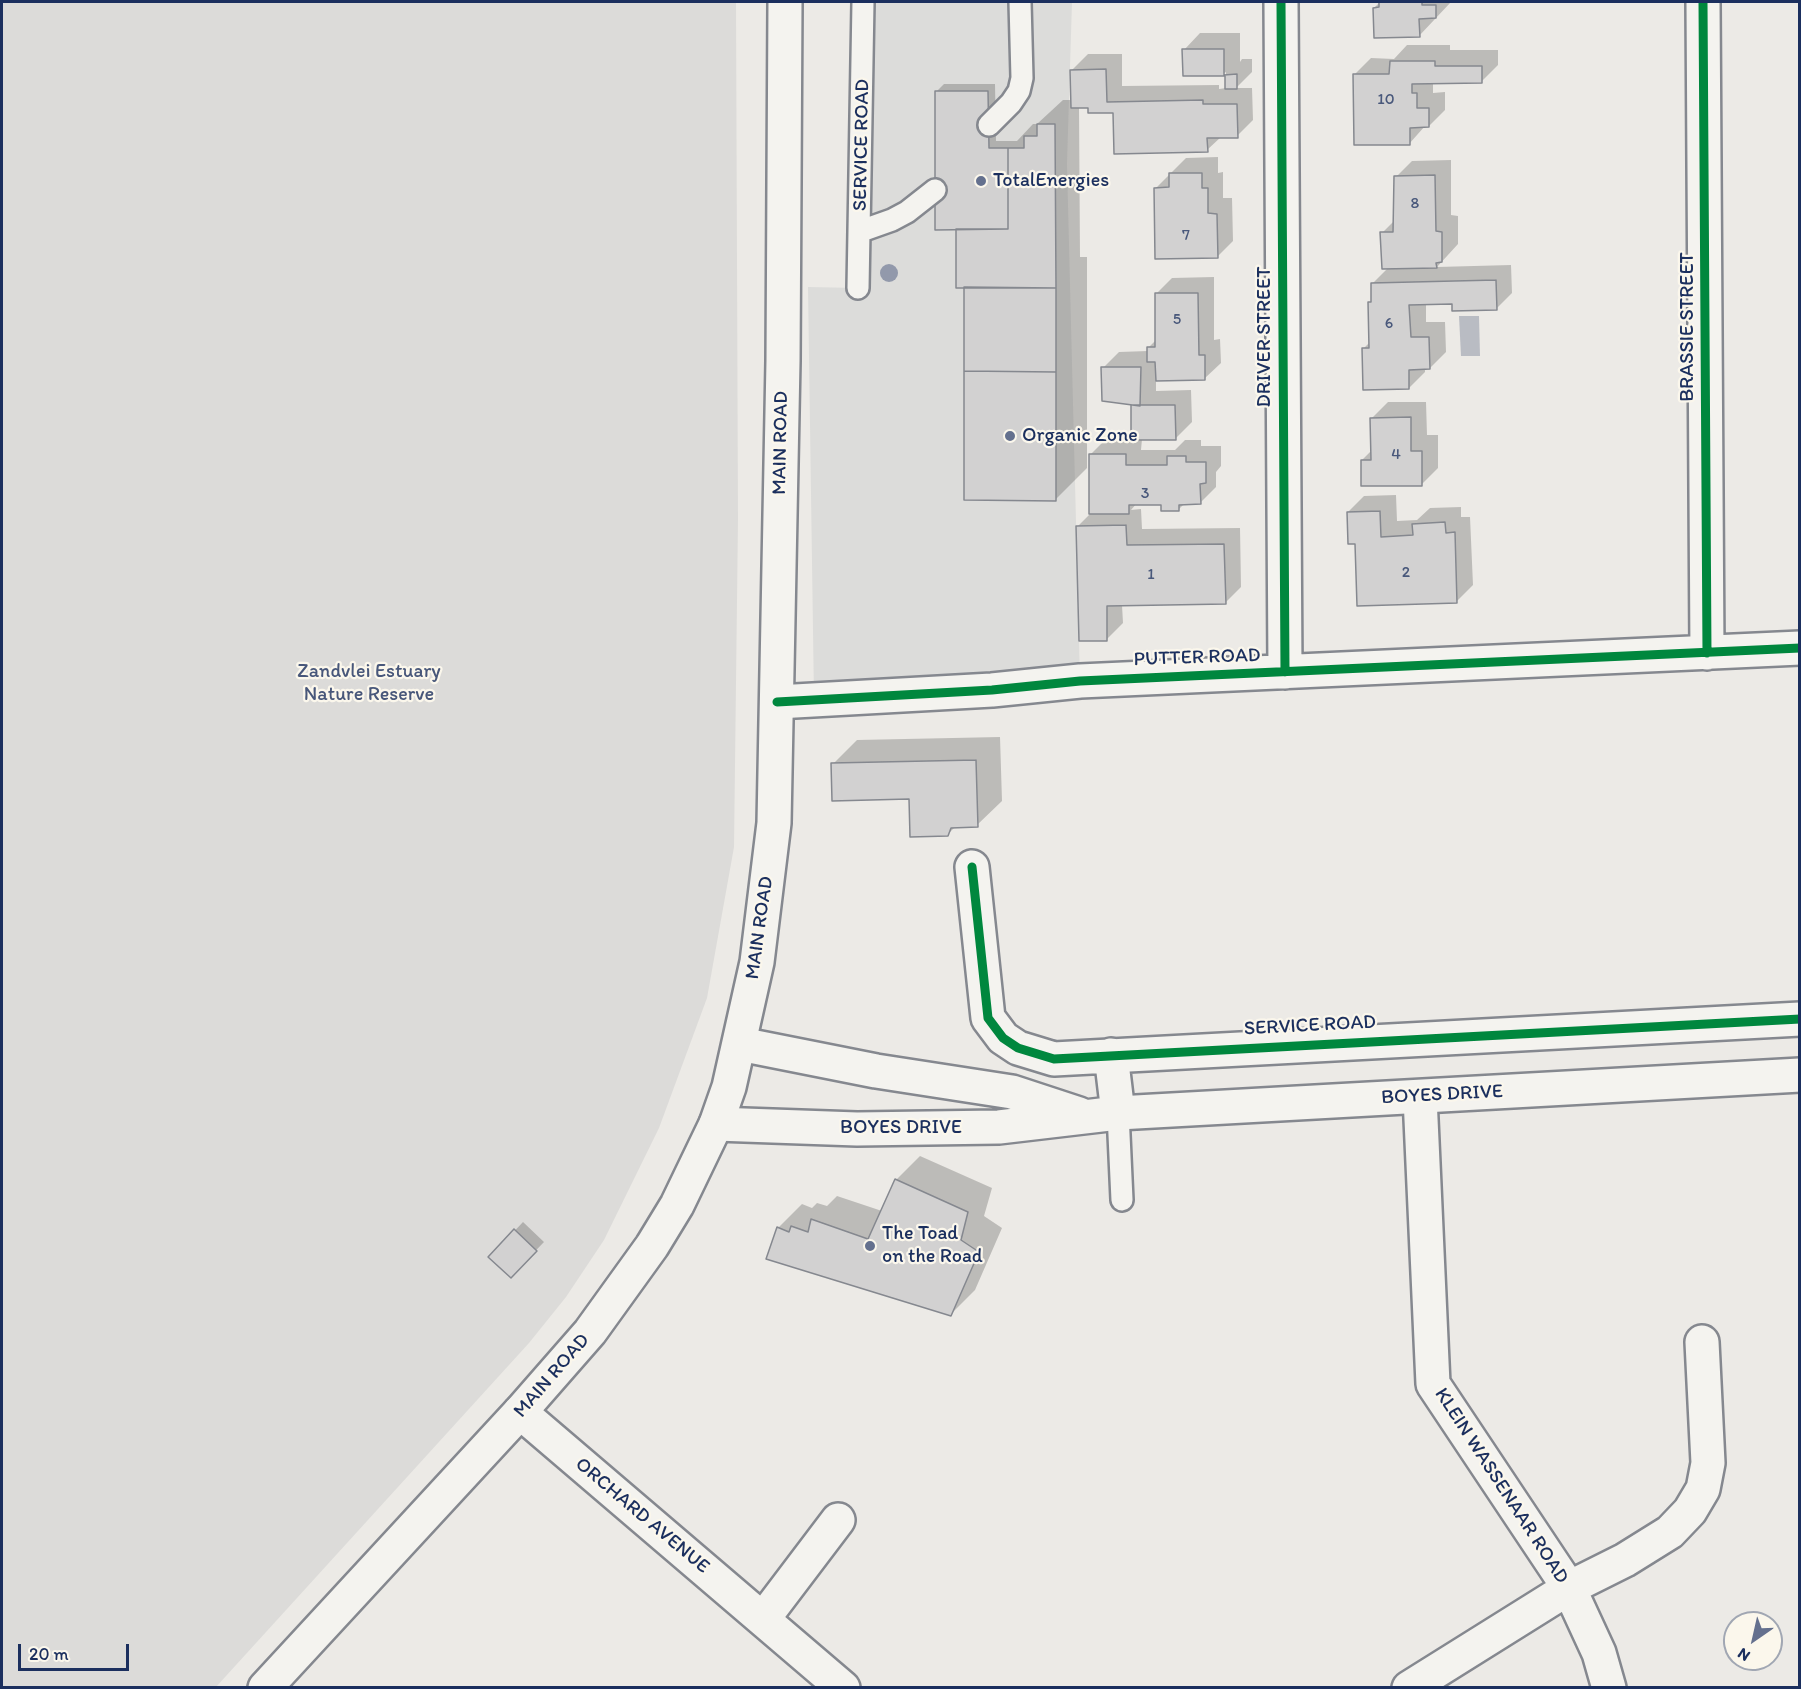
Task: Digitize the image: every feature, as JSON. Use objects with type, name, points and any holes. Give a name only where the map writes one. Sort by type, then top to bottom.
[{"type":"street","name":"MAIN ROAD","points":[[265,1688],[520,1412],[590,1332],[652,1246],[676,1205],[716,1124],[729,1087],[757,962],[774,823],[783,362],[785,2]]},
{"type":"street","name":"DRIVER STREET","points":[[1281,2],[1285,672]]},
{"type":"street","name":"BRASSIE STREET","points":[[1703,2],[1707,653]]},
{"type":"street","name":"PUTTER ROAD","points":[[777,702],[992,690],[1080,681],[1800,648]]},
{"type":"street","name":"SERVICE ROAD","points":[[972,867],[987,1018],[1003,1038],[1018,1048],[1054,1059],[1111,1054],[1800,1020]]},
{"type":"street","name":"BOYES DRIVE","points":[[740,1044],[876,1071],[1012,1092],[1085,1116]]},
{"type":"street","points":[[1111,1054],[1118,1113]]},
{"type":"street","name":"BOYES DRIVE","points":[[716,1124],[857,1129],[999,1127],[1118,1113],[1800,1075]]},
{"type":"street","name":"KLEIN WASSENAAR ROAD","points":[[1420,1096],[1433,1384],[1569,1588],[1599,1653],[1609,1688]]},
{"type":"street","points":[[1409,1688],[1569,1588],[1625,1560],[1670,1532],[1690,1511],[1703,1489],[1708,1463],[1702,1342]]},
{"type":"street","name":"ORCHARD AVENUE","points":[[520,1412],[843,1688]]},
{"type":"street","points":[[763,1619],[838,1520]]},
{"type":"lane","name":"SERVICE ROAD","points":[[858,288],[861,231],[863,2]]},
{"type":"lane","points":[[989,125],[1011,103],[1019,91],[1022,78],[1020,2]]},
{"type":"lane","points":[[861,231],[907,212],[935,190]]},
{"type":"lane","points":[[1118,1113],[1122,1200]]},
{"type":"shaded area","points":[[863,2],[1072,2],[1067,164],[1080,681],[814,699],[808,287],[858,288]]},
{"type":"shaded area","points":[[1459,316],[1479,316],[1480,356],[1461,356]]},
{"type":"green space","name":"Zandvlei Estuary Nature Reserve","points":[[2,2],[736,2],[738,519],[734,847],[707,998],[659,1128],[604,1240],[566,1297],[529,1343],[216,1687],[2,1688]]},
{"type":"building","points":[[1379,2],[1422,2],[1422,5],[1436,5],[1436,18],[1419,19],[1420,37],[1374,38],[1373,8],[1379,7]]},
{"type":"building","points":[[1182,49],[1224,49],[1224,75],[1237,74],[1237,89],[1225,89],[1225,76],[1183,76]]},
{"type":"building","points":[[1390,61],[1435,61],[1435,66],[1482,66],[1482,83],[1412,84],[1412,93],[1417,93],[1417,108],[1429,108],[1429,127],[1410,128],[1410,145],[1354,145],[1353,74],[1389,74]]},
{"type":"building","points":[[1106,69],[1107,102],[1203,100],[1203,104],[1237,104],[1238,138],[1207,138],[1208,152],[1114,154],[1113,113],[1088,113],[1088,108],[1071,108],[1070,70]]},
{"type":"building","points":[[935,91],[988,91],[989,148],[1008,148],[1008,229],[935,230]]},
{"type":"building","points":[[1037,124],[1055,124],[1056,288],[956,288],[956,229],[1008,229],[1008,148],[1024,148],[1024,136],[1037,136]]},
{"type":"building","points":[[1169,173],[1202,173],[1202,188],[1208,188],[1208,213],[1217,214],[1218,258],[1155,259],[1154,188],[1169,187]]},
{"type":"building","points":[[1435,175],[1436,231],[1442,232],[1442,262],[1436,263],[1437,268],[1382,269],[1380,232],[1393,232],[1394,176]]},
{"type":"building","points":[[1496,280],[1497,310],[1452,311],[1452,304],[1409,305],[1411,337],[1429,337],[1430,369],[1409,370],[1409,389],[1363,390],[1362,348],[1369,348],[1368,302],[1371,302],[1371,283]]},
{"type":"building","points":[[964,287],[1056,288],[1056,372],[964,371]]},
{"type":"building","points":[[1155,293],[1198,293],[1199,355],[1205,355],[1205,380],[1156,381],[1155,362],[1147,362],[1147,347],[1155,347]]},
{"type":"building","points":[[1101,367],[1141,367],[1140,406],[1102,401]]},
{"type":"building","name":"Organic Zone","points":[[964,371],[1056,372],[1056,501],[964,500]]},
{"type":"building","points":[[1131,405],[1175,405],[1176,440],[1131,440]]},
{"type":"building","points":[[1411,417],[1411,451],[1422,451],[1422,486],[1361,486],[1361,460],[1371,460],[1370,418]]},
{"type":"building","points":[[1089,454],[1126,454],[1126,465],[1167,465],[1167,456],[1186,456],[1186,462],[1206,462],[1206,483],[1200,484],[1201,504],[1179,505],[1179,511],[1161,511],[1161,505],[1129,505],[1129,514],[1089,514]]},
{"type":"building","points":[[1380,511],[1381,537],[1413,535],[1412,524],[1445,522],[1446,533],[1455,532],[1457,603],[1357,606],[1355,544],[1348,544],[1347,512]]},
{"type":"building","points":[[1126,525],[1127,545],[1224,544],[1226,604],[1107,606],[1107,641],[1079,641],[1076,526]]},
{"type":"building","points":[[976,760],[978,827],[951,828],[948,836],[910,837],[909,799],[832,801],[831,763]]},
{"type":"building","name":"The Toad on the Road","points":[[895,1179],[968,1212],[961,1240],[979,1252],[951,1316],[766,1259],[777,1227],[789,1232],[791,1226],[808,1232],[811,1219],[868,1239]]},
{"type":"building","points":[[514,1229],[537,1251],[511,1278],[488,1257]]},
{"type":"cycle path","points":[[1281,2],[1285,672]]},
{"type":"cycle path","points":[[1703,2],[1707,653]]},
{"type":"cycle path","points":[[777,702],[992,690],[1080,681],[1800,648]]},
{"type":"cycle path","points":[[972,867],[988,1018],[1003,1038],[1018,1048],[1054,1059],[1800,1019]]},
{"type":"place","name":"TotalEnergies","points":[[981,181]]},
{"type":"place","name":"Organic Zone","points":[[1010,436]]},
{"type":"place","name":"The Toad on the Road","points":[[870,1246]]}]
